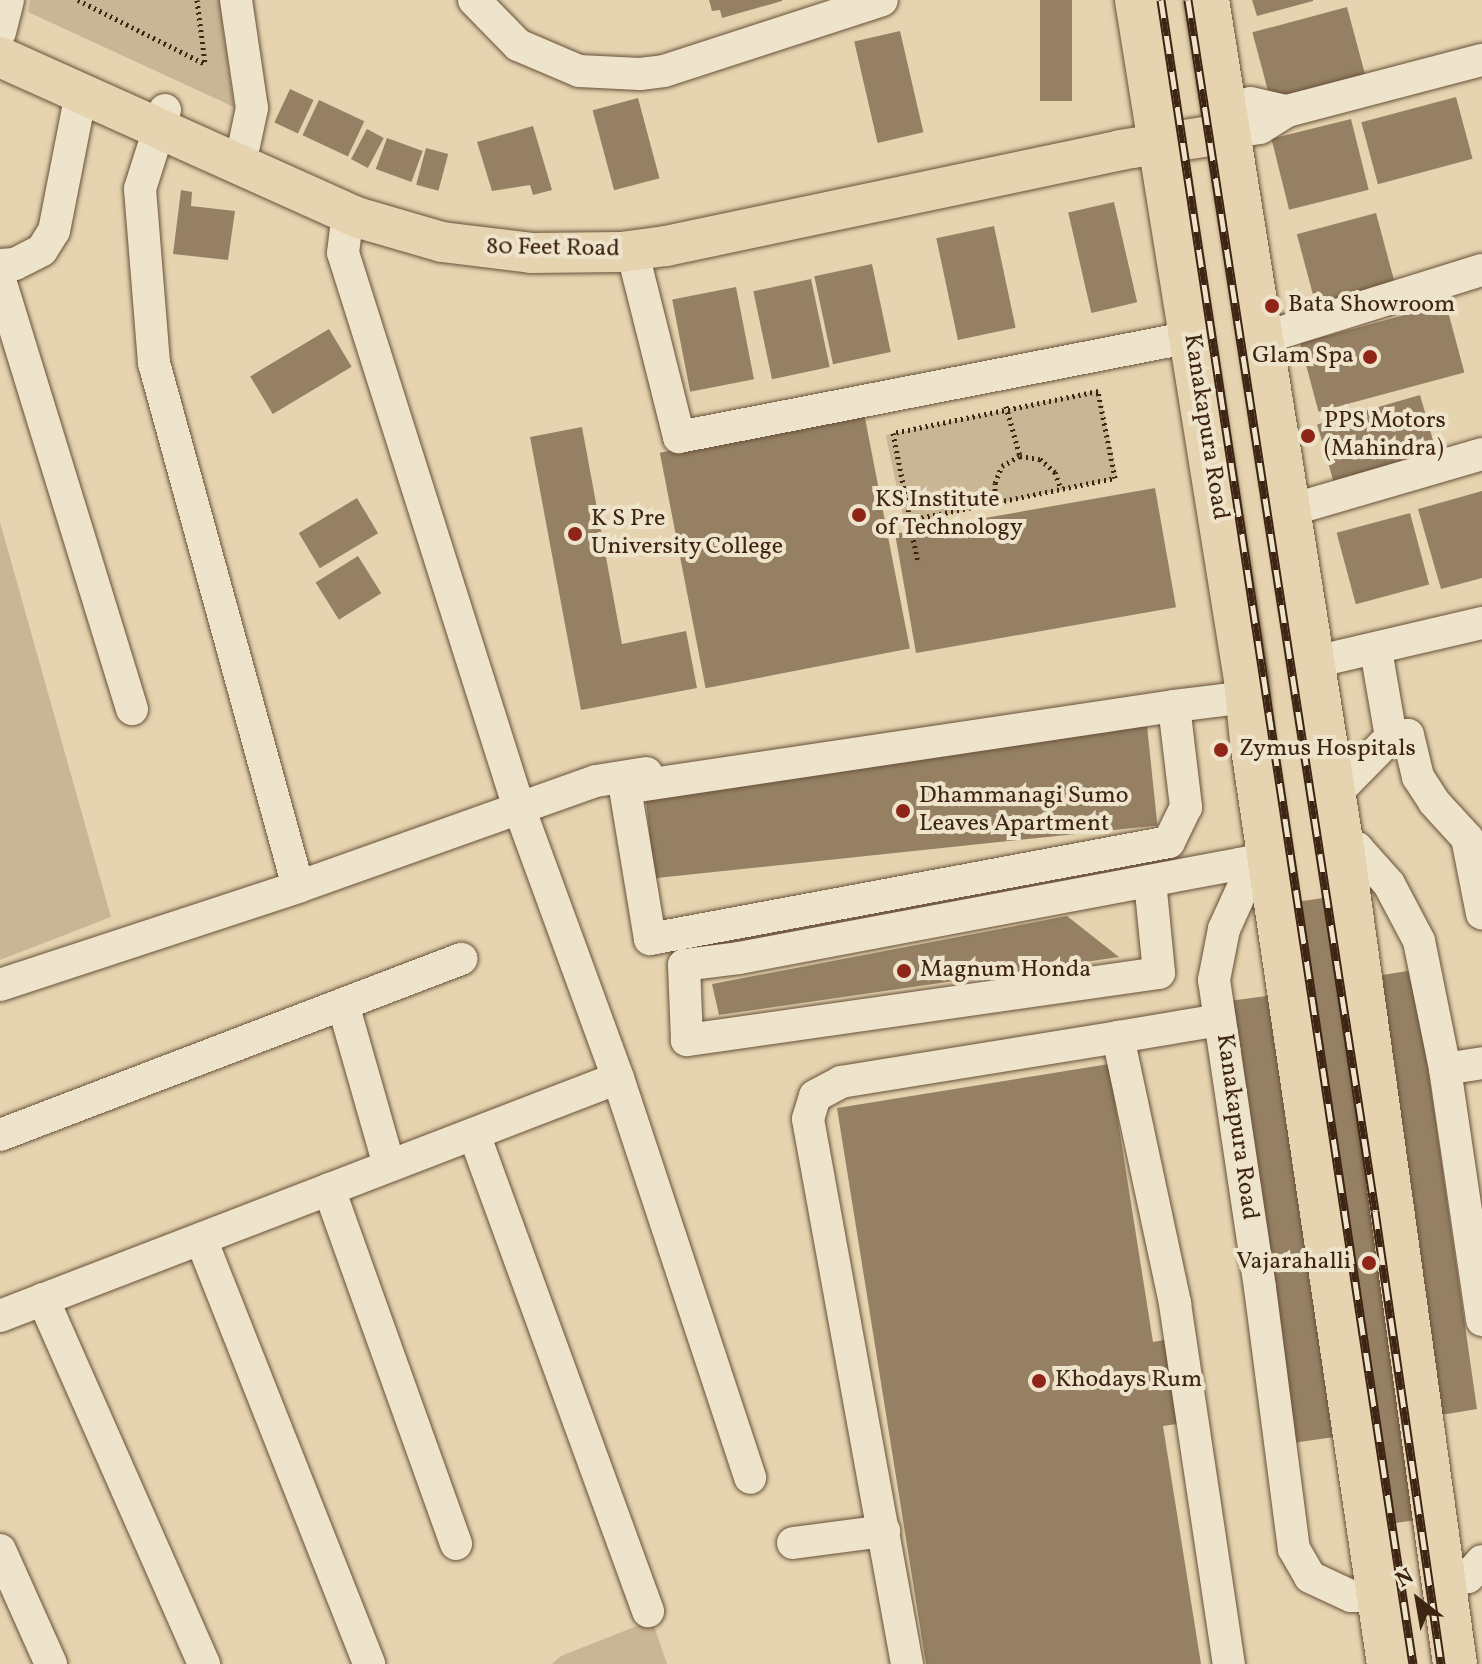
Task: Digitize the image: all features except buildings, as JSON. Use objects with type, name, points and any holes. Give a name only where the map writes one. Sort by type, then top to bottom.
[{"type":"highway","name":"Kanakapura Road","points":[[1137,0],[1247,689],[1262,858],[1389,1664]]},
{"type":"highway","points":[[1207,0],[1310,663],[1342,848],[1455,1664]]},
{"type":"highway","points":[[1380,1607],[1447,1595]]},
{"type":"main road","name":"80 Feet Road","points":[[0,34],[348,214],[442,242],[486,249],[576,254],[632,250],[1160,132]]},
{"type":"main road","name":"80 Feet Road","points":[[0,57],[81,94],[244,145],[357,196],[404,212],[488,229],[576,234],[663,226],[1226,120]]},
{"type":"street","points":[[0,34],[8,0]]},
{"type":"street","points":[[236,0],[252,108],[244,145]]},
{"type":"street","points":[[474,0],[518,45],[579,71],[640,74],[664,71],[882,0]]},
{"type":"street","points":[[1226,120],[1251,103],[1287,111],[1482,60]]},
{"type":"street","points":[[0,265],[15,264],[42,250],[54,231],[81,94]]},
{"type":"street","points":[[161,119],[140,189],[154,363],[298,887]]},
{"type":"street","points":[[348,214],[343,253],[519,808],[618,1078],[750,1478]]},
{"type":"street","points":[[632,250],[679,437],[1191,337]]},
{"type":"street","points":[[1260,339],[1482,270]]},
{"type":"street","points":[[0,280],[132,709]]},
{"type":"street","points":[[1287,511],[1482,454]]},
{"type":"street","points":[[1310,663],[1482,623]]},
{"type":"street","points":[[1376,650],[1391,737]]},
{"type":"street","points":[[0,985],[298,887],[596,781],[1247,689]]},
{"type":"street","points":[[1174,706],[1186,807],[1169,842],[650,939],[625,788],[1174,706],[1247,689]]},
{"type":"street","points":[[1333,796],[1391,737],[1408,735],[1418,777],[1434,802],[1467,838],[1482,914]]},
{"type":"street","points":[[1342,848],[1357,848],[1389,884],[1419,941],[1445,1069],[1479,1273],[1482,1320]]},
{"type":"street","points":[[1150,881],[1159,973],[687,1040],[684,965],[739,958],[1262,858]]},
{"type":"street","name":"Kanakapura Road","points":[[1262,858],[1224,929],[1214,980],[1294,1549],[1310,1577],[1380,1607]]},
{"type":"street","points":[[0,1135],[462,959]]},
{"type":"street","points":[[343,1004],[389,1166]]},
{"type":"street","points":[[907,1664],[808,1119],[815,1096],[841,1082],[1220,1020]]},
{"type":"street","points":[[1118,1037],[1175,1304],[1229,1664]]},
{"type":"street","points":[[1445,1069],[1482,1063]]},
{"type":"street","points":[[0,1316],[618,1078]]},
{"type":"street","points":[[474,1134],[648,1611]]},
{"type":"street","points":[[329,1189],[456,1544]]},
{"type":"street","points":[[201,1239],[369,1664]]},
{"type":"street","points":[[43,1299],[204,1664]]},
{"type":"street","points":[[793,1543],[884,1531]]},
{"type":"street","points":[[0,1550],[51,1664]]},
{"type":"street","points":[[1447,1595],[1482,1561]]},
{"type":"path","points":[[78,0],[205,64],[197,0]]},
{"type":"path","points":[[998,376],[1020,456]]},
{"type":"path","points":[[910,520],[1115,478],[1098,391],[893,433],[918,563]]},
{"type":"path","points":[[995,502],[995,483],[1002,466],[1020,456],[1040,459],[1055,472],[1061,489]]},
{"type":"shaded area","points":[[30,0],[219,0],[234,107],[28,12]]},
{"type":"shaded area","points":[[1099,390],[1118,478],[904,523],[886,435]]},
{"type":"shaded area","points":[[0,522],[111,917],[0,960]]},
{"type":"shaded area","points":[[652,1620],[667,1664],[552,1664],[561,1656]]},
{"type":"railway","points":[[1161,0],[1413,1664]]},
{"type":"railway","points":[[1188,0],[1375,1211],[1441,1664]]},
{"type":"place","name":"Bata Showroom","points":[[1272,306]]},
{"type":"place","name":"Glam Spa","points":[[1370,357]]},
{"type":"place","name":"PPS Motors (Mahindra)","points":[[1308,436]]},
{"type":"place","name":"KS Institute of Technology","points":[[859,515]]},
{"type":"place","name":"K S Pre University College","points":[[575,534]]},
{"type":"place","name":"Zymus Hospitals","points":[[1221,750]]},
{"type":"place","name":"Dhammanagi Sumo Leaves Apartment","points":[[903,811]]},
{"type":"place","name":"Magnum Honda","points":[[904,971]]},
{"type":"place","name":"Vajarahalli","points":[[1369,1263]]},
{"type":"place","name":"Khodays Rum","points":[[1039,1381]]}]
